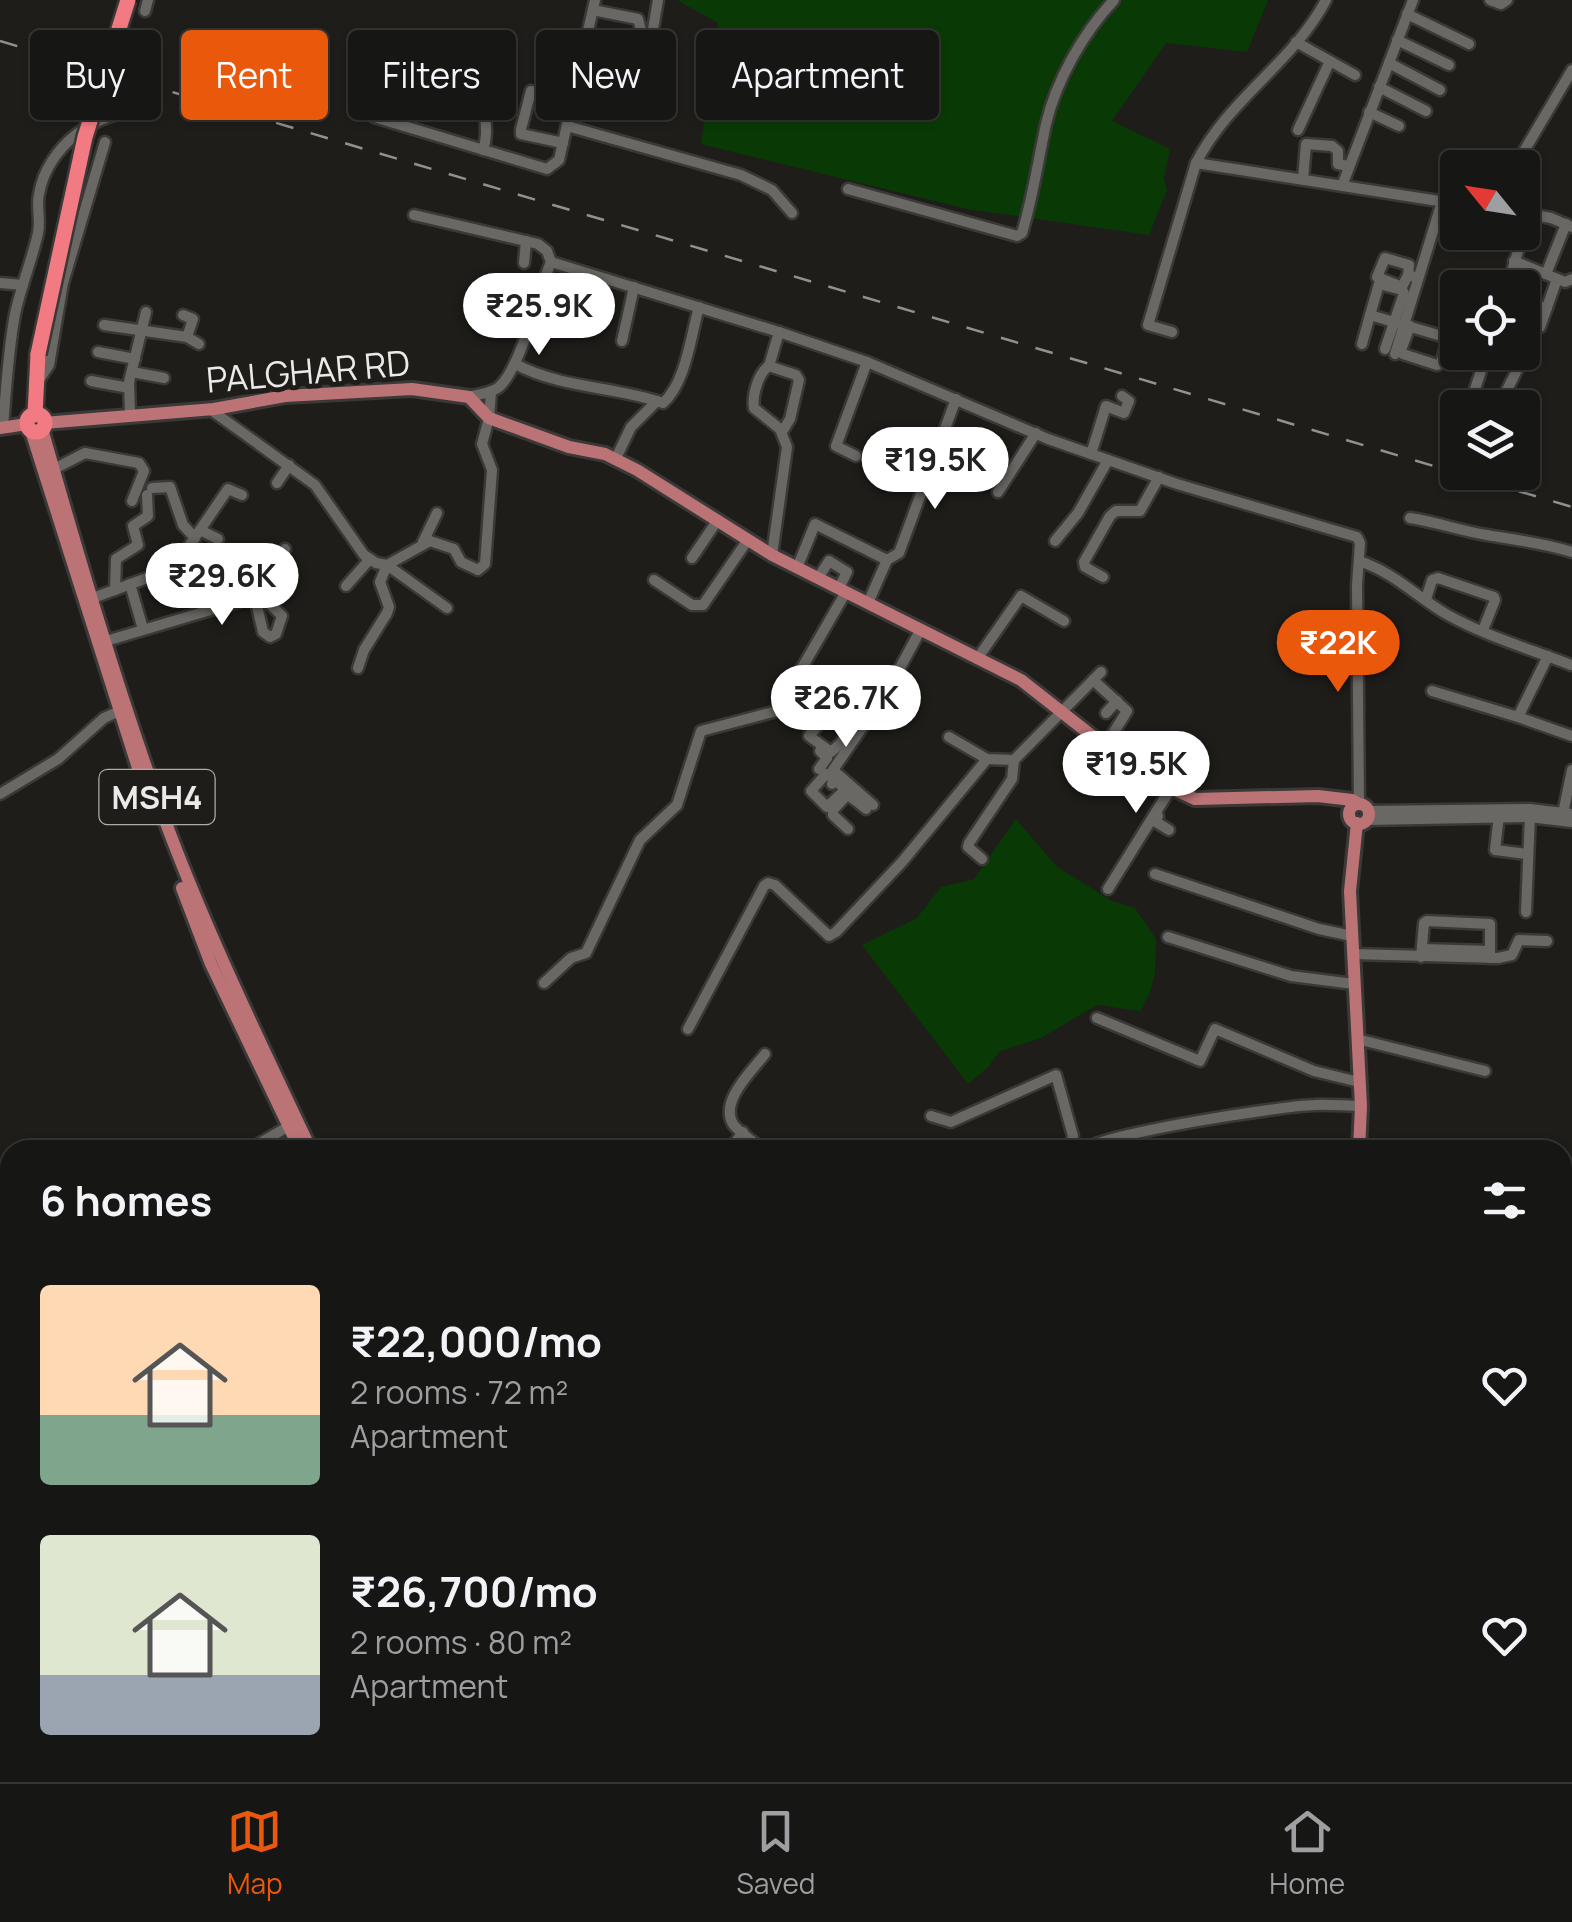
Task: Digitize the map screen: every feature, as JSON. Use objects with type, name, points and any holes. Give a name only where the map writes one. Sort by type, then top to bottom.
[{"type":"highway","points":[[36,424],[38,354],[85,137],[128,0]]},
{"type":"main road","name":"PALGHAR RD","points":[[2,428],[211,410],[285,396],[412,389],[469,396]]},
{"type":"main road","points":[[469,396],[484,417],[615,460],[772,555],[1021,680],[1106,746],[1195,800],[1318,796],[1352,800],[1363,815],[1350,891],[1359,1140]]},
{"type":"main road","name":"MSH4","points":[[36,424],[54,469],[123,709]]},
{"type":"main road","name":"MSH4","points":[[36,424],[123,709],[242,1015],[281,1099],[305,1140]]},
{"type":"main road","name":"MSH4","points":[[281,1099],[295,1140]]},
{"type":"street","points":[[588,30],[594,5],[638,19],[642,34],[652,36],[658,0]]},
{"type":"street","points":[[848,190],[1017,236],[1022,232],[1034,194],[1046,122],[1057,93],[1084,40],[1114,0]]},
{"type":"street","points":[[1172,332],[1148,325],[1196,163],[1216,126],[1308,32],[1326,0]]},
{"type":"street","points":[[1341,167],[1370,112],[1413,0]]},
{"type":"street","points":[[1490,0],[1501,4],[1507,0]]},
{"type":"street","points":[[1407,14],[1469,44]]},
{"type":"street","points":[[1398,40],[1449,65]]},
{"type":"street","points":[[1296,42],[1355,75]]},
{"type":"street","points":[[394,48],[426,58],[419,98],[416,102],[400,99],[381,90],[394,48]]},
{"type":"street","points":[[1298,130],[1330,61]]},
{"type":"street","points":[[1388,62],[1440,90]]},
{"type":"street","points":[[1525,150],[1572,70]]},
{"type":"street","points":[[1379,87],[1426,111]]},
{"type":"street","points":[[536,93],[530,92],[520,128],[522,134],[563,143]]},
{"type":"street","points":[[1370,112],[1399,126]]},
{"type":"street","points":[[2,428],[4,365],[39,230],[39,192],[54,156],[77,132],[105,120]]},
{"type":"street","points":[[385,120],[547,169],[559,160],[568,120]]},
{"type":"street","points":[[483,150],[488,134],[486,120]]},
{"type":"street","points":[[567,126],[742,175],[772,190],[792,213]]},
{"type":"street","points":[[36,384],[45,376],[48,366],[63,284],[104,142]]},
{"type":"street","points":[[1303,178],[1306,144],[1332,146],[1338,151],[1342,186]]},
{"type":"street","points":[[1196,163],[1440,202]]},
{"type":"street","points":[[1390,352],[1403,324],[1413,276],[1440,207]]},
{"type":"street","points":[[414,215],[542,245],[550,262],[516,364],[499,387],[490,392],[484,417],[482,444],[492,470],[482,569],[461,562],[447,546],[424,542]]},
{"type":"street","points":[[1540,218],[1569,226],[1551,276],[1540,328]]},
{"type":"street","points":[[524,262],[526,241]]},
{"type":"street","points":[[1511,270],[1517,250]]},
{"type":"street","points":[[1514,261],[1565,282],[1572,278]]},
{"type":"street","points":[[550,262],[866,362],[1108,460],[1352,534],[1360,542],[1363,815],[1530,813],[1567,817],[1572,770]]},
{"type":"street","points":[[0,282],[22,285]]},
{"type":"street","points":[[1362,344],[1370,314],[1379,284],[1404,293],[1403,324],[1401,350],[1403,354],[1437,365],[1448,340],[1403,324],[1370,314]]},
{"type":"street","points":[[622,341],[634,288]]},
{"type":"street","points":[[1540,306],[1547,308]]},
{"type":"street","points":[[516,364],[538,376],[595,390],[605,387],[663,404],[681,371],[699,307]]},
{"type":"street","points":[[130,416],[129,388],[146,312]]},
{"type":"street","points":[[183,315],[193,319],[188,337]]},
{"type":"street","points":[[104,325],[188,337],[199,344]]},
{"type":"street","points":[[772,555],[787,448],[782,432],[754,408],[752,399],[764,369],[769,366],[779,332]]},
{"type":"street","points":[[98,352],[135,359]]},
{"type":"street","points":[[856,456],[836,446],[866,362]]},
{"type":"street","points":[[769,366],[796,375],[799,380],[790,419],[782,432]]},
{"type":"street","points":[[132,372],[164,378]]},
{"type":"street","points":[[91,381],[129,388]]},
{"type":"street","name":"PALGHAR RD","points":[[469,396],[490,392]]},
{"type":"street","points":[[1091,454],[1106,406],[1124,412],[1129,402],[1122,396]]},
{"type":"street","points":[[868,586],[884,559],[899,552],[956,399]]},
{"type":"street","points":[[615,460],[630,427],[657,401]]},
{"type":"street","points":[[211,410],[315,485],[370,559],[388,565],[447,608]]},
{"type":"street","points":[[998,492],[1036,433]]},
{"type":"street","points":[[54,469],[85,453],[139,463],[144,471],[132,501]]},
{"type":"street","points":[[1055,541],[1078,514],[1108,460]]},
{"type":"street","points":[[277,483],[289,465]]},
{"type":"street","points":[[1102,577],[1085,566],[1093,547],[1116,511],[1140,511],[1159,477]]},
{"type":"street","points":[[115,590],[116,560],[138,545],[133,526],[148,516],[150,492],[170,487],[183,526],[218,539]]},
{"type":"street","points":[[93,598],[174,568],[228,489],[242,494]]},
{"type":"street","points":[[358,668],[364,650],[388,614],[380,582],[388,565],[424,542],[437,513]]},
{"type":"street","points":[[1410,518],[1572,552]]},
{"type":"street","points":[[692,558],[717,521]]},
{"type":"street","points":[[797,568],[815,524],[884,559]]},
{"type":"street","points":[[654,580],[692,606],[703,605],[747,540]]},
{"type":"street","points":[[106,641],[260,596],[285,549]]},
{"type":"street","points":[[346,586],[370,559]]},
{"type":"street","points":[[868,603],[884,559]]},
{"type":"street","points":[[544,984],[571,958],[586,953],[640,840],[678,805],[701,731],[777,711],[842,590],[847,572],[829,561],[818,578]]},
{"type":"street","points":[[1359,561],[1382,568],[1444,612],[1571,666]]},
{"type":"street","points":[[1426,599],[1432,580],[1438,578],[1494,597],[1483,630]]},
{"type":"street","points":[[130,584],[143,629]]},
{"type":"street","points":[[977,659],[1020,596],[1064,621]]},
{"type":"street","points":[[835,777],[845,745],[888,690],[921,629]]},
{"type":"street","points":[[1518,717],[1548,656]]},
{"type":"street","points":[[982,859],[968,848],[969,843],[1012,778],[1014,760],[1097,676],[1126,714],[1106,746]]},
{"type":"street","points":[[1432,691],[1572,736]]},
{"type":"street","points":[[1106,713],[1117,701]]},
{"type":"street","points":[[0,794],[58,758],[104,718],[123,709]]},
{"type":"street","points":[[948,737],[987,758],[1014,760]]},
{"type":"street","points":[[811,746],[826,754],[812,781]]},
{"type":"street","points":[[688,1029],[764,886],[775,886],[829,936],[836,932],[902,862],[987,758]]},
{"type":"street","points":[[819,770],[835,777],[869,807]]},
{"type":"street","points":[[1169,830],[1156,820],[1172,789]]},
{"type":"street","points":[[1108,889],[1172,789]]},
{"type":"street","points":[[848,829],[833,815],[833,810],[847,795],[858,797]]},
{"type":"street","points":[[1499,813],[1495,850],[1527,854]]},
{"type":"street","points":[[1526,912],[1530,813]]},
{"type":"street","points":[[1154,874],[1319,929],[1352,936]]},
{"type":"street","points":[[1422,953],[1427,921],[1490,924],[1490,955]]},
{"type":"street","points":[[1168,937],[1291,976],[1354,984]]},
{"type":"street","points":[[1353,954],[1509,957],[1518,940],[1546,940]]},
{"type":"street","points":[[1097,1018],[1200,1061],[1215,1029],[1314,1071],[1359,1082]]},
{"type":"street","points":[[1357,1039],[1484,1072]]},
{"type":"street","points":[[752,1140],[733,1124],[730,1112],[733,1097],[765,1054]]},
{"type":"street","points":[[931,1116],[950,1122],[1056,1075],[1073,1140]]},
{"type":"street","points":[[1104,1140],[1272,1110],[1314,1105],[1361,1106]]},
{"type":"street","points":[[264,1140],[288,1126]]},
{"type":"street","points":[[737,1140],[742,1132]]},
{"type":"green space","points":[[677,0],[1268,0],[1247,52],[1166,43],[1112,121],[1170,149],[1164,178],[1167,190],[1149,235],[967,209],[701,144],[704,120],[939,120],[939,30],[717,30],[718,23]]},
{"type":"green space","points":[[1016,819],[1056,866],[1112,901],[1135,908],[1156,939],[1155,972],[1140,1011],[1097,1005],[1041,1038],[1000,1051],[968,1084],[862,945],[917,918],[941,887],[974,879]]},
{"type":"railway","points":[[0,41],[1572,507]]}]
